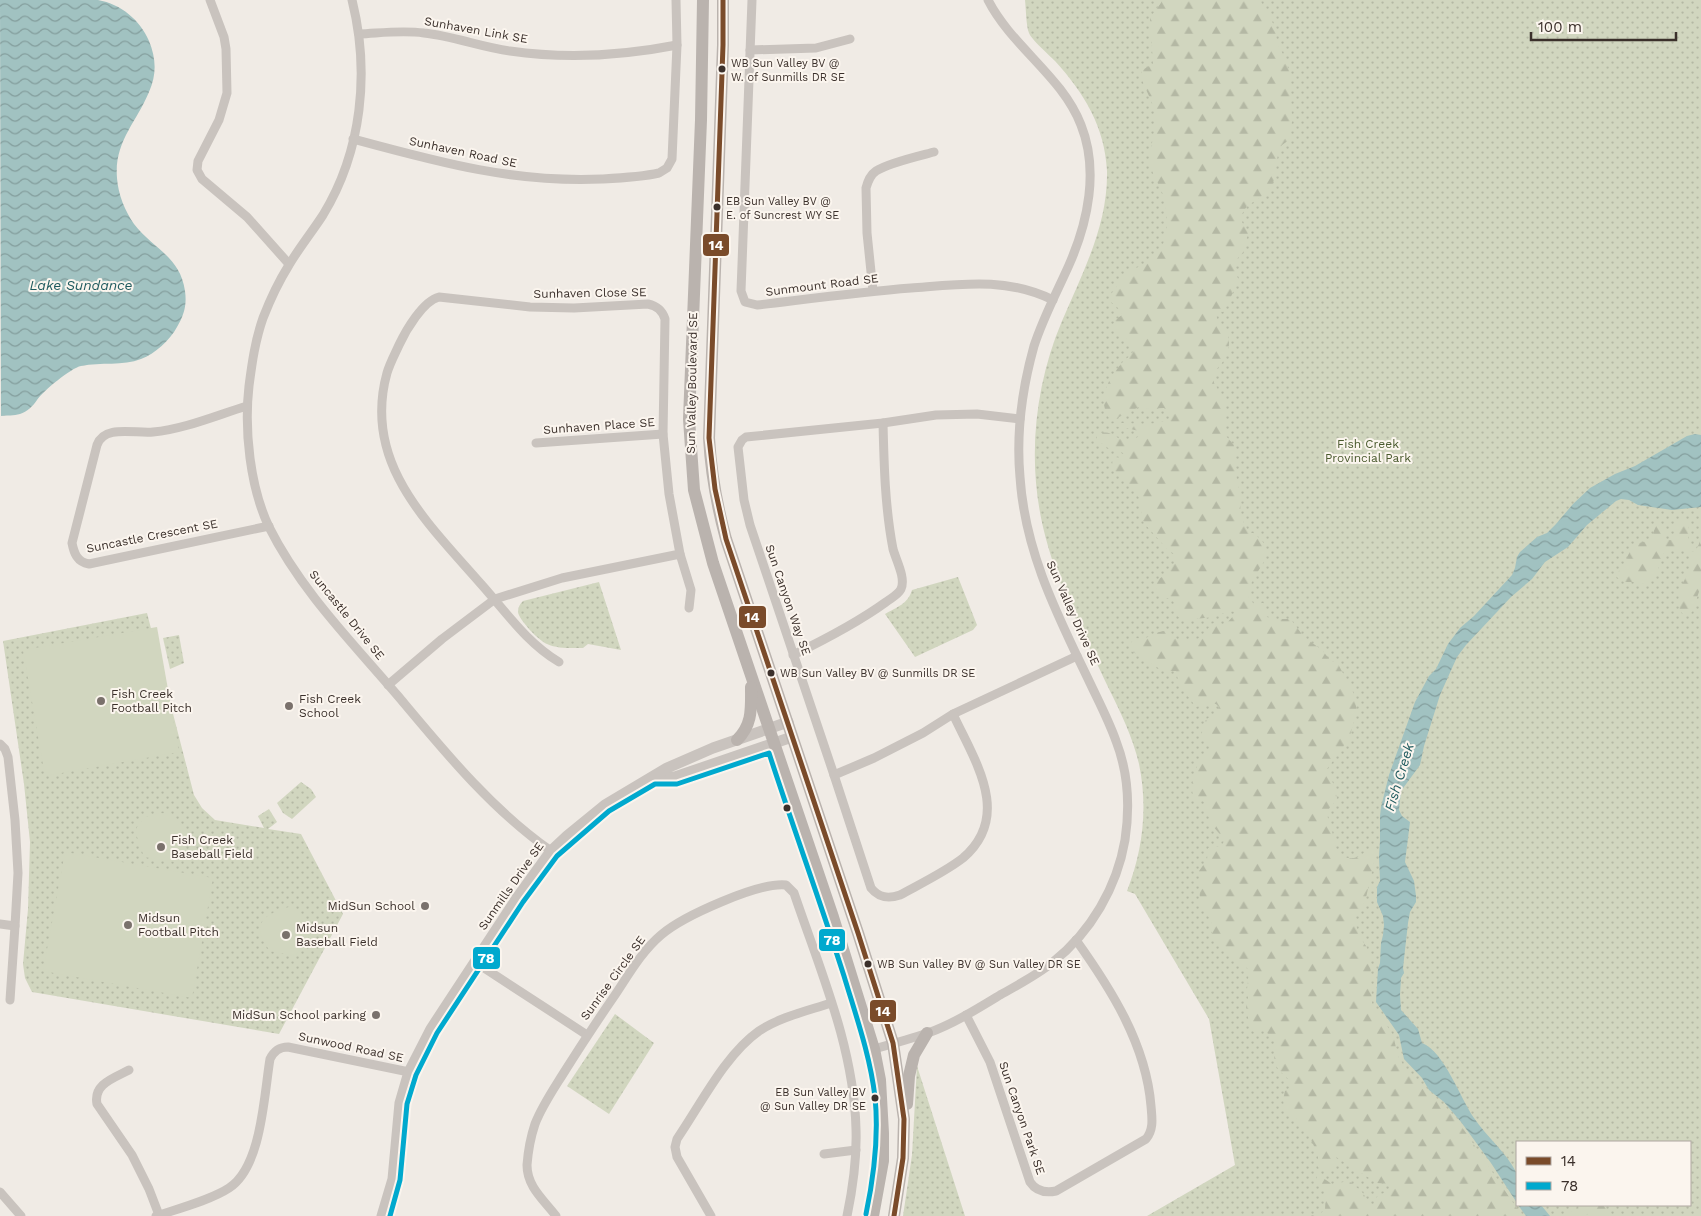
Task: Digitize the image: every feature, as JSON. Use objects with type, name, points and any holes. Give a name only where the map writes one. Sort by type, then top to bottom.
[{"type":"main road","name":"Sun Valley Boulevard SE","points":[[703,0],[702,120],[690,410],[690,451],[694,490],[713,563],[768,729],[834,917],[874,1049],[881,1087],[884,1133],[883,1161],[873,1216]]},
{"type":"main road","name":"Sun Valley Boulevard SE","points":[[723,0],[709,438],[710,459],[716,498],[726,539],[893,1043],[904,1119],[904,1158],[894,1216]]},
{"type":"main road","points":[[737,740],[745,732],[749,724],[751,677]]},
{"type":"main road","points":[[904,1119],[914,1055],[927,1033]]},
{"type":"street","points":[[210,0],[224,37],[226,49],[226,92],[219,120],[198,161],[198,170],[202,178],[247,217],[289,264]]},
{"type":"street","name":"Suncastle Drive SE","points":[[352,0],[359,34],[361,87],[353,139],[345,170],[326,209],[289,264],[264,315],[256,340],[247,406],[248,441],[258,493],[269,526],[311,593],[388,685],[484,793],[519,826],[551,851]]},
{"type":"street","name":"Sunhaven Road SE","points":[[353,139],[458,166],[490,173],[529,178],[587,180],[660,173],[667,168],[672,159],[677,45],[676,0]]},
{"type":"street","name":"Sunmount Road SE","points":[[752,0],[741,292],[743,299],[749,304],[757,306],[873,291],[987,283],[1036,292],[1053,300]]},
{"type":"street","name":"Sun Valley Drive SE","points":[[874,1049],[927,1033],[966,1015],[1036,975],[1055,961],[1076,940],[1102,904],[1115,877],[1123,848],[1128,802],[1118,744],[1048,596],[1029,537],[1020,477],[1022,398],[1034,348],[1070,263],[1084,221],[1091,174],[1088,148],[1080,122],[1068,99],[1011,36],[988,0]]},
{"type":"street","name":"Sunhaven Link SE","points":[[359,34],[425,33],[507,50],[566,56],[626,54],[677,45]]},
{"type":"street","points":[[750,50],[816,48],[850,39]]},
{"type":"street","points":[[873,291],[867,233],[866,188],[868,181],[871,176],[882,168],[934,152]]},
{"type":"street","name":"Sunhaven Close SE","points":[[495,599],[420,515],[392,466],[384,442],[381,421],[387,372],[401,341],[426,304],[434,298],[445,296],[530,307],[574,308],[648,304],[656,306],[662,312],[665,319],[663,434],[669,494],[680,554],[691,590],[689,608]]},
{"type":"street","name":"Suncastle Crescent SE","points":[[247,406],[187,425],[154,432],[111,433],[103,435],[97,445],[72,543],[74,552],[81,561],[89,564],[269,526]]},
{"type":"street","name":"Sun Canyon Way SE","points":[[953,714],[985,783],[988,801],[985,826],[974,846],[962,858],[900,895],[889,898],[882,897],[871,888],[750,525],[744,500],[738,447],[742,440],[750,436],[882,423],[936,415],[977,414],[1020,419]]},
{"type":"street","points":[[793,655],[865,618],[897,594],[902,588],[889,526],[884,486],[882,423]]},
{"type":"street","name":"Sunhaven Place SE","points":[[536,443],[663,434]]},
{"type":"street","points":[[388,685],[442,639],[495,599],[562,578],[680,554]]},
{"type":"street","points":[[495,599],[526,636],[544,653],[559,662]]},
{"type":"street","points":[[834,775],[896,747],[953,714],[1077,656]]},
{"type":"street","name":"Sunmills Drive SE","points":[[382,1216],[393,1179],[400,1104],[409,1072],[431,1029],[517,898],[551,851],[605,805],[653,777],[713,748],[788,722]]},
{"type":"street","name":"Sunmills Drive SE","points":[[653,777],[675,777],[792,737]]},
{"type":"street","points":[[0,744],[7,753],[15,820],[18,873],[10,1000]]},
{"type":"street","name":"Sunrise Circle SE","points":[[556,1216],[536,1194],[530,1183],[527,1166],[531,1137],[544,1104],[587,1035],[643,955],[661,935],[694,913],[729,899],[776,884],[786,885],[794,894],[846,1052],[856,1115],[855,1172],[847,1216]]},
{"type":"street","points":[[0,924],[15,926]]},
{"type":"street","name":"Sun Canyon Park SE","points":[[966,1015],[990,1062],[1030,1182],[1036,1188],[1047,1192],[1056,1191],[1146,1139],[1151,1131],[1152,1123],[1149,1089],[1140,1055],[1126,1019],[1095,967],[1076,940]]},
{"type":"street","points":[[475,962],[587,1035]]},
{"type":"street","points":[[711,1216],[677,1157],[675,1147],[677,1139],[732,1056],[746,1041],[773,1023],[831,1003]]},
{"type":"street","name":"Sunwood Road SE","points":[[157,1216],[220,1193],[230,1188],[240,1178],[253,1153],[258,1136],[270,1059],[275,1051],[288,1047],[409,1072]]},
{"type":"street","points":[[129,1070],[101,1086],[97,1091],[97,1104],[132,1155],[145,1180],[157,1216]]},
{"type":"street","points":[[824,1154],[856,1150]]},
{"type":"street","points":[[0,1192],[21,1216]]},
{"type":"green space","name":"Fish Creek Provincial Park","points":[[1025,0],[1701,0],[1701,1216],[1147,1216],[1235,1165],[1209,1019],[1135,894],[1127,891],[1137,860],[1142,828],[1143,796],[1139,764],[1118,707],[1055,569],[1038,501],[1035,475],[1036,422],[1045,370],[1062,321],[1086,266],[1099,229],[1106,191],[1107,171],[1102,140],[1084,98],[1055,61],[1030,36],[1027,26]]},
{"type":"green space","points":[[1163,0],[1260,0],[1275,27],[1277,43],[1285,58],[1290,74],[1292,121],[1289,140],[1282,145],[1278,152],[1275,177],[1272,185],[1261,197],[1247,206],[1242,214],[1242,222],[1248,233],[1243,253],[1238,257],[1236,263],[1238,282],[1223,312],[1218,310],[1216,314],[1219,326],[1223,326],[1227,331],[1229,342],[1227,355],[1216,370],[1213,379],[1225,401],[1226,436],[1234,445],[1235,470],[1241,498],[1240,515],[1249,533],[1253,533],[1266,549],[1266,557],[1253,579],[1249,598],[1254,604],[1263,603],[1266,606],[1265,614],[1267,617],[1292,621],[1304,637],[1322,650],[1330,660],[1338,664],[1353,692],[1357,711],[1349,739],[1327,769],[1337,798],[1327,815],[1334,843],[1342,856],[1354,858],[1374,846],[1377,849],[1365,902],[1355,916],[1359,936],[1370,955],[1372,1003],[1393,1035],[1398,1056],[1408,1073],[1423,1089],[1446,1108],[1464,1130],[1522,1216],[1302,1216],[1319,1215],[1325,1209],[1326,1193],[1317,1179],[1317,1174],[1332,1184],[1349,1181],[1362,1192],[1371,1205],[1374,1204],[1379,1195],[1394,1190],[1389,1184],[1377,1183],[1336,1157],[1334,1161],[1336,1165],[1329,1170],[1321,1170],[1318,1167],[1318,1154],[1310,1138],[1298,1120],[1285,1109],[1283,1100],[1285,1091],[1290,1088],[1291,1084],[1279,1070],[1274,1060],[1276,1044],[1263,1030],[1256,1034],[1250,1028],[1246,1006],[1249,972],[1247,968],[1236,962],[1225,947],[1217,942],[1212,935],[1211,921],[1200,902],[1199,871],[1207,860],[1208,848],[1221,846],[1225,840],[1211,824],[1204,802],[1193,796],[1192,786],[1198,763],[1211,747],[1202,736],[1204,723],[1219,707],[1216,704],[1204,704],[1196,707],[1179,684],[1176,671],[1163,671],[1130,650],[1129,645],[1135,638],[1144,639],[1164,631],[1178,640],[1194,640],[1202,637],[1213,623],[1225,625],[1237,612],[1229,611],[1214,617],[1185,620],[1176,613],[1172,600],[1160,597],[1154,583],[1164,576],[1175,563],[1174,554],[1167,549],[1144,523],[1139,497],[1114,469],[1112,463],[1114,457],[1122,458],[1124,454],[1108,448],[1097,440],[1097,435],[1103,433],[1108,433],[1128,441],[1140,435],[1139,431],[1104,425],[1112,423],[1145,424],[1161,422],[1169,419],[1170,415],[1164,408],[1147,409],[1139,407],[1117,418],[1109,418],[1104,404],[1108,383],[1121,364],[1134,350],[1127,339],[1112,328],[1115,320],[1122,315],[1111,302],[1111,294],[1127,273],[1155,257],[1164,242],[1166,234],[1167,216],[1164,198],[1153,174],[1150,160],[1155,114],[1141,75],[1142,70],[1153,64],[1150,18]]},
{"type":"green space","points":[[1684,517],[1689,521],[1688,544],[1691,551],[1695,552],[1701,534],[1701,586],[1692,612],[1685,616],[1680,608],[1679,599],[1681,589],[1690,569],[1692,556],[1689,552],[1674,549],[1666,550],[1658,571],[1652,580],[1647,583],[1625,582],[1615,575],[1622,568],[1633,545],[1650,539],[1657,524],[1664,528],[1665,538],[1672,540],[1675,536],[1674,524]]},
{"type":"green space","points":[[958,577],[977,625],[973,630],[915,657],[885,614],[905,602],[912,590]]},
{"type":"green space","points":[[599,582],[621,650],[588,644],[583,648],[551,646],[535,635],[519,616],[518,609],[523,601]]},
{"type":"green space","points":[[147,613],[194,795],[202,808],[215,820],[264,828],[258,816],[269,809],[277,822],[268,829],[301,834],[343,914],[279,1034],[32,992],[25,978],[23,964],[28,909],[30,842],[24,784],[3,641]]},
{"type":"green space","name":"Fish Creek Football Pitch","points":[[157,627],[179,752],[45,776],[23,650]]},
{"type":"green space","points":[[179,635],[184,663],[170,669],[163,638]]},
{"type":"green space","points":[[301,782],[311,789],[316,797],[292,819],[283,813],[277,803]]},
{"type":"green space","name":"Fish Creek Baseball Field","points":[[160,813],[173,814],[186,832],[176,862],[144,857],[137,837],[137,827],[145,817]]},
{"type":"green space","name":"Midsun Football Pitch","points":[[65,852],[213,878],[192,998],[43,971]]},
{"type":"green space","name":"Midsun Baseball Field","points":[[292,906],[315,929],[295,956],[270,951],[260,933],[260,927],[267,916]]},
{"type":"green space","points":[[615,1014],[654,1043],[609,1114],[567,1086]]},
{"type":"green space","points":[[917,1066],[965,1216],[903,1216],[912,1155]]},
{"type":"green space","points":[[1581,1206],[1604,1206],[1612,1216],[1594,1216],[1590,1213],[1584,1216],[1563,1216]]},
{"type":"water","name":"Lake Sundance","points":[[0,0],[98,0],[122,9],[135,20],[145,33],[153,54],[155,66],[153,79],[144,103],[122,143],[117,165],[117,178],[123,202],[134,224],[178,269],[186,301],[183,314],[174,332],[152,354],[134,361],[76,368],[51,386],[25,412],[18,415],[1,416]]},
{"type":"water","name":"Fish Creek","points":[[1701,435],[1701,507],[1672,510],[1638,505],[1629,500],[1621,499],[1587,525],[1568,547],[1545,562],[1532,579],[1511,597],[1457,657],[1440,695],[1420,765],[1401,791],[1399,810],[1402,816],[1410,822],[1405,862],[1414,881],[1416,902],[1410,912],[1408,923],[1404,973],[1401,978],[1401,1010],[1418,1029],[1422,1043],[1437,1055],[1444,1065],[1474,1118],[1512,1165],[1516,1172],[1516,1201],[1461,1122],[1444,1102],[1429,1090],[1422,1078],[1404,1059],[1399,1035],[1376,1002],[1384,925],[1383,916],[1377,902],[1377,887],[1380,881],[1381,807],[1389,775],[1415,702],[1429,676],[1436,669],[1448,644],[1460,628],[1474,616],[1512,575],[1520,552],[1537,537],[1547,533],[1590,488],[1615,474],[1635,466],[1687,436]]},
{"type":"water","points":[[1519,1206],[1542,1206],[1550,1216],[1526,1216]]},
{"type":"transit line","name":"14","points":[[723,0],[709,438],[715,489],[726,539],[893,1043],[904,1119],[903,1158],[894,1216]]},
{"type":"transit line","name":"78","points":[[390,1216],[400,1180],[407,1104],[416,1075],[437,1033],[523,902],[557,856],[609,811],[655,784],[677,784],[769,753],[844,976],[870,1066],[875,1097],[876,1142],[866,1214]]},
{"type":"place","name":"WB Sun Valley BV @ W. of Sunmills DR SE","points":[[722,69]]},
{"type":"place","name":"EB Sun Valley BV @ E. of Suncrest WY SE","points":[[717,207]]},
{"type":"place","name":"WB Sun Valley BV @ Sunmills DR SE","points":[[771,673]]},
{"type":"place","name":"Fish Creek Football Pitch","points":[[101,701]]},
{"type":"place","name":"Fish Creek School","points":[[289,706]]},
{"type":"place","name":"Fish Creek Baseball Field","points":[[161,847]]},
{"type":"place","name":"MidSun School","points":[[425,906]]},
{"type":"place","name":"Midsun Football Pitch","points":[[128,925]]},
{"type":"place","name":"Midsun Baseball Field","points":[[286,935]]},
{"type":"place","name":"WB Sun Valley BV @ Sun Valley DR SE","points":[[868,964]]},
{"type":"place","name":"MidSun School parking","points":[[376,1015]]},
{"type":"place","name":"EB Sun Valley BV @ Sun Valley DR SE","points":[[875,1098]]}]
